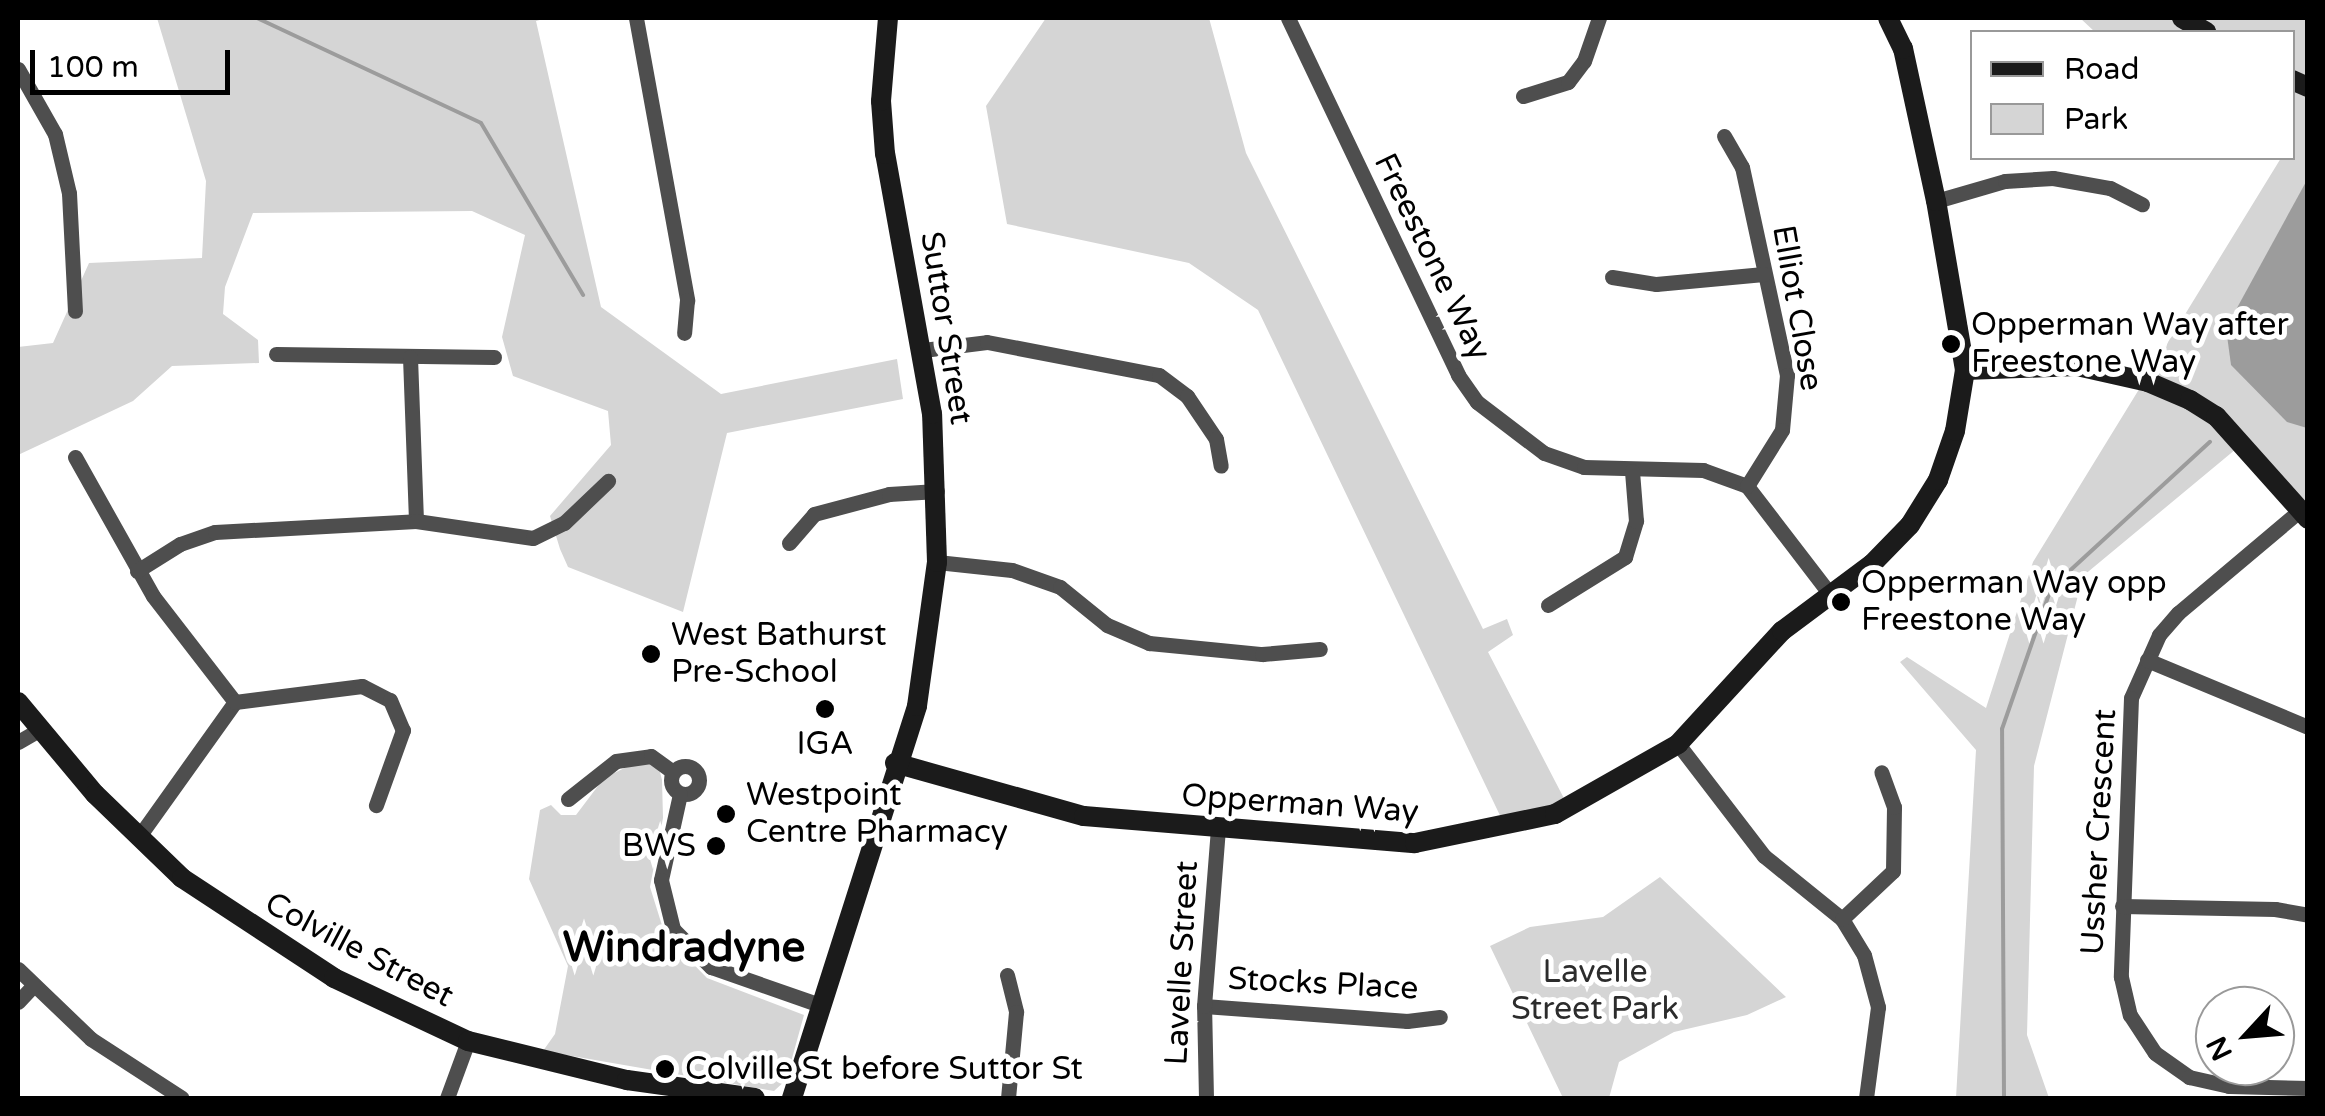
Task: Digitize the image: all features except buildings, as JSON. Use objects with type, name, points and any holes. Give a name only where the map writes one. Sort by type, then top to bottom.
[{"type":"street","points":[[636,18],[687,300],[684,333]]},
{"type":"street","name":"Suttor Street","points":[[792,1098],[895,763],[917,706],[937,562],[937,490],[923,350],[885,154],[881,101],[888,18]]},
{"type":"street","name":"Freestone Way","points":[[1288,18],[1454,367],[1478,402],[1544,453],[1584,467],[1703,470],[1747,486]]},
{"type":"street","points":[[1523,96],[1568,82],[1584,61],[1599,18]]},
{"type":"street","name":"Opperman Way","points":[[895,763],[1084,816],[1404,843],[1487,832],[1592,797],[1678,744],[1782,630],[1910,525],[1938,480],[1965,370],[1936,201],[1903,49],[1888,18]]},
{"type":"street","points":[[18,69],[55,134],[70,193],[75,312]]},
{"type":"street","name":"Elliot Close","points":[[1724,136],[1742,166],[1787,375],[1788,409],[1747,486]]},
{"type":"street","points":[[1936,201],[2006,181],[2053,178],[2110,188],[2142,204]]},
{"type":"street","points":[[1612,277],[1656,284],[1764,274]]},
{"type":"street","points":[[923,350],[987,342],[1159,375],[1188,396],[1216,439],[1221,466]]},
{"type":"street","points":[[276,354],[494,357]]},
{"type":"street","points":[[410,357],[416,520]]},
{"type":"street","points":[[1965,370],[2077,366],[2148,382],[2216,416],[2303,516]]},
{"type":"street","points":[[75,457],[137,571],[235,702]]},
{"type":"street","points":[[1548,606],[1625,557],[1636,521],[1632,471]]},
{"type":"street","points":[[137,571],[180,544],[215,532],[416,520],[532,538],[564,524],[608,481]]},
{"type":"street","points":[[1747,486],[1829,594]]},
{"type":"street","points":[[789,542],[814,514],[889,494],[937,490]]},
{"type":"street","name":"Ussher Crescent","points":[[2303,516],[2178,613],[2147,660],[2131,698],[2121,976],[2130,1014],[2155,1053],[2188,1077],[2228,1086],[2308,1088]]},
{"type":"street","points":[[937,562],[1012,570],[1060,587],[1107,626],[1149,643],[1262,654],[1320,649]]},
{"type":"street","points":[[2147,660],[2308,727]]},
{"type":"street","points":[[140,835],[235,702],[362,686],[390,700],[403,730],[376,805]]},
{"type":"street","name":"Colville Street","points":[[18,702],[37,731],[182,878],[253,929],[334,978],[468,1041],[628,1080],[755,1098]]},
{"type":"street","points":[[18,742],[37,731]]},
{"type":"street","points":[[1678,744],[1764,856],[1842,918],[1864,955],[1878,1008],[1866,1098]]},
{"type":"street","points":[[568,799],[616,761],[651,756],[673,772]]},
{"type":"street","points":[[673,772],[685,765],[699,776],[697,789],[680,794]]},
{"type":"street","points":[[673,772],[671,784],[680,794]]},
{"type":"street","points":[[1842,918],[1894,871],[1894,808],[1881,772]]},
{"type":"street","points":[[680,794],[661,880],[665,912],[682,944],[742,982],[820,1005]]},
{"type":"street","name":"Lavelle Street","points":[[1206,1098],[1204,1006],[1218,830]]},
{"type":"street","points":[[2122,906],[2275,908],[2308,915]]},
{"type":"street","points":[[18,970],[90,1039],[182,1098]]},
{"type":"street","points":[[1008,975],[1016,1012],[1008,1098]]},
{"type":"street","points":[[18,1002],[32,986]]},
{"type":"street","name":"Stocks Place","points":[[1204,1006],[1408,1021],[1440,1016]]},
{"type":"street","points":[[447,1098],[468,1041]]},
{"type":"green space","points":[[157,18],[547,18],[536,21],[601,307],[721,394],[897,359],[903,399],[727,433],[683,612],[568,567],[560,549],[550,516],[611,445],[608,411],[513,376],[502,337],[525,235],[472,211],[253,213],[225,287],[223,314],[258,340],[259,363],[172,366],[133,401],[18,455],[18,347],[53,343],[89,263],[202,258],[206,181]]},
{"type":"green space","points":[[1046,18],[1209,18],[1246,153],[1483,629],[1507,619],[1513,635],[1488,652],[1569,808],[1506,828],[1258,310],[1189,263],[1007,224],[986,106]]},
{"type":"green space","points":[[2080,18],[2307,18],[2307,501],[2298,512],[2242,444],[2083,576],[2034,766],[2027,1035],[2049,1098],[1956,1098],[1976,750],[1900,662],[1907,657],[1986,708],[2033,562],[2280,160],[2295,160],[2295,30],[2093,30]]},
{"type":"green space","points":[[643,759],[659,768],[662,780],[663,818],[650,887],[665,935],[707,978],[804,1015],[786,1080],[774,1091],[543,1051],[555,1034],[568,966],[529,879],[540,810],[551,805],[561,815],[576,815],[604,778]]},
{"type":"green space","name":"Lavelle Street Park","points":[[1660,877],[1786,997],[1747,1015],[1674,1032],[1619,1062],[1609,1098],[1563,1098],[1490,946],[1530,927],[1603,917]]},
{"type":"shaded area","points":[[2307,180],[2307,428],[2287,422],[2231,365],[2226,328]]},
{"type":"waterway","points":[[257,18],[481,123],[583,295]]},
{"type":"waterway","points":[[2004,1098],[2002,729],[2051,588],[2210,442]]},
{"type":"place","name":"Opperman Way after Freestone Way","points":[[1951,344]]},
{"type":"place","name":"Opperman Way opp Freestone Way","points":[[1841,602]]},
{"type":"place","name":"West Bathurst Pre-School","points":[[651,654]]},
{"type":"place","name":"IGA","points":[[825,709]]},
{"type":"place","name":"Westpoint Centre Pharmacy","points":[[726,814]]},
{"type":"place","name":"BWS","points":[[716,846]]},
{"type":"place","name":"Colville St before Suttor St","points":[[665,1069]]},
{"type":"district","name":"Windradyne","points":[[684,948]]}]
